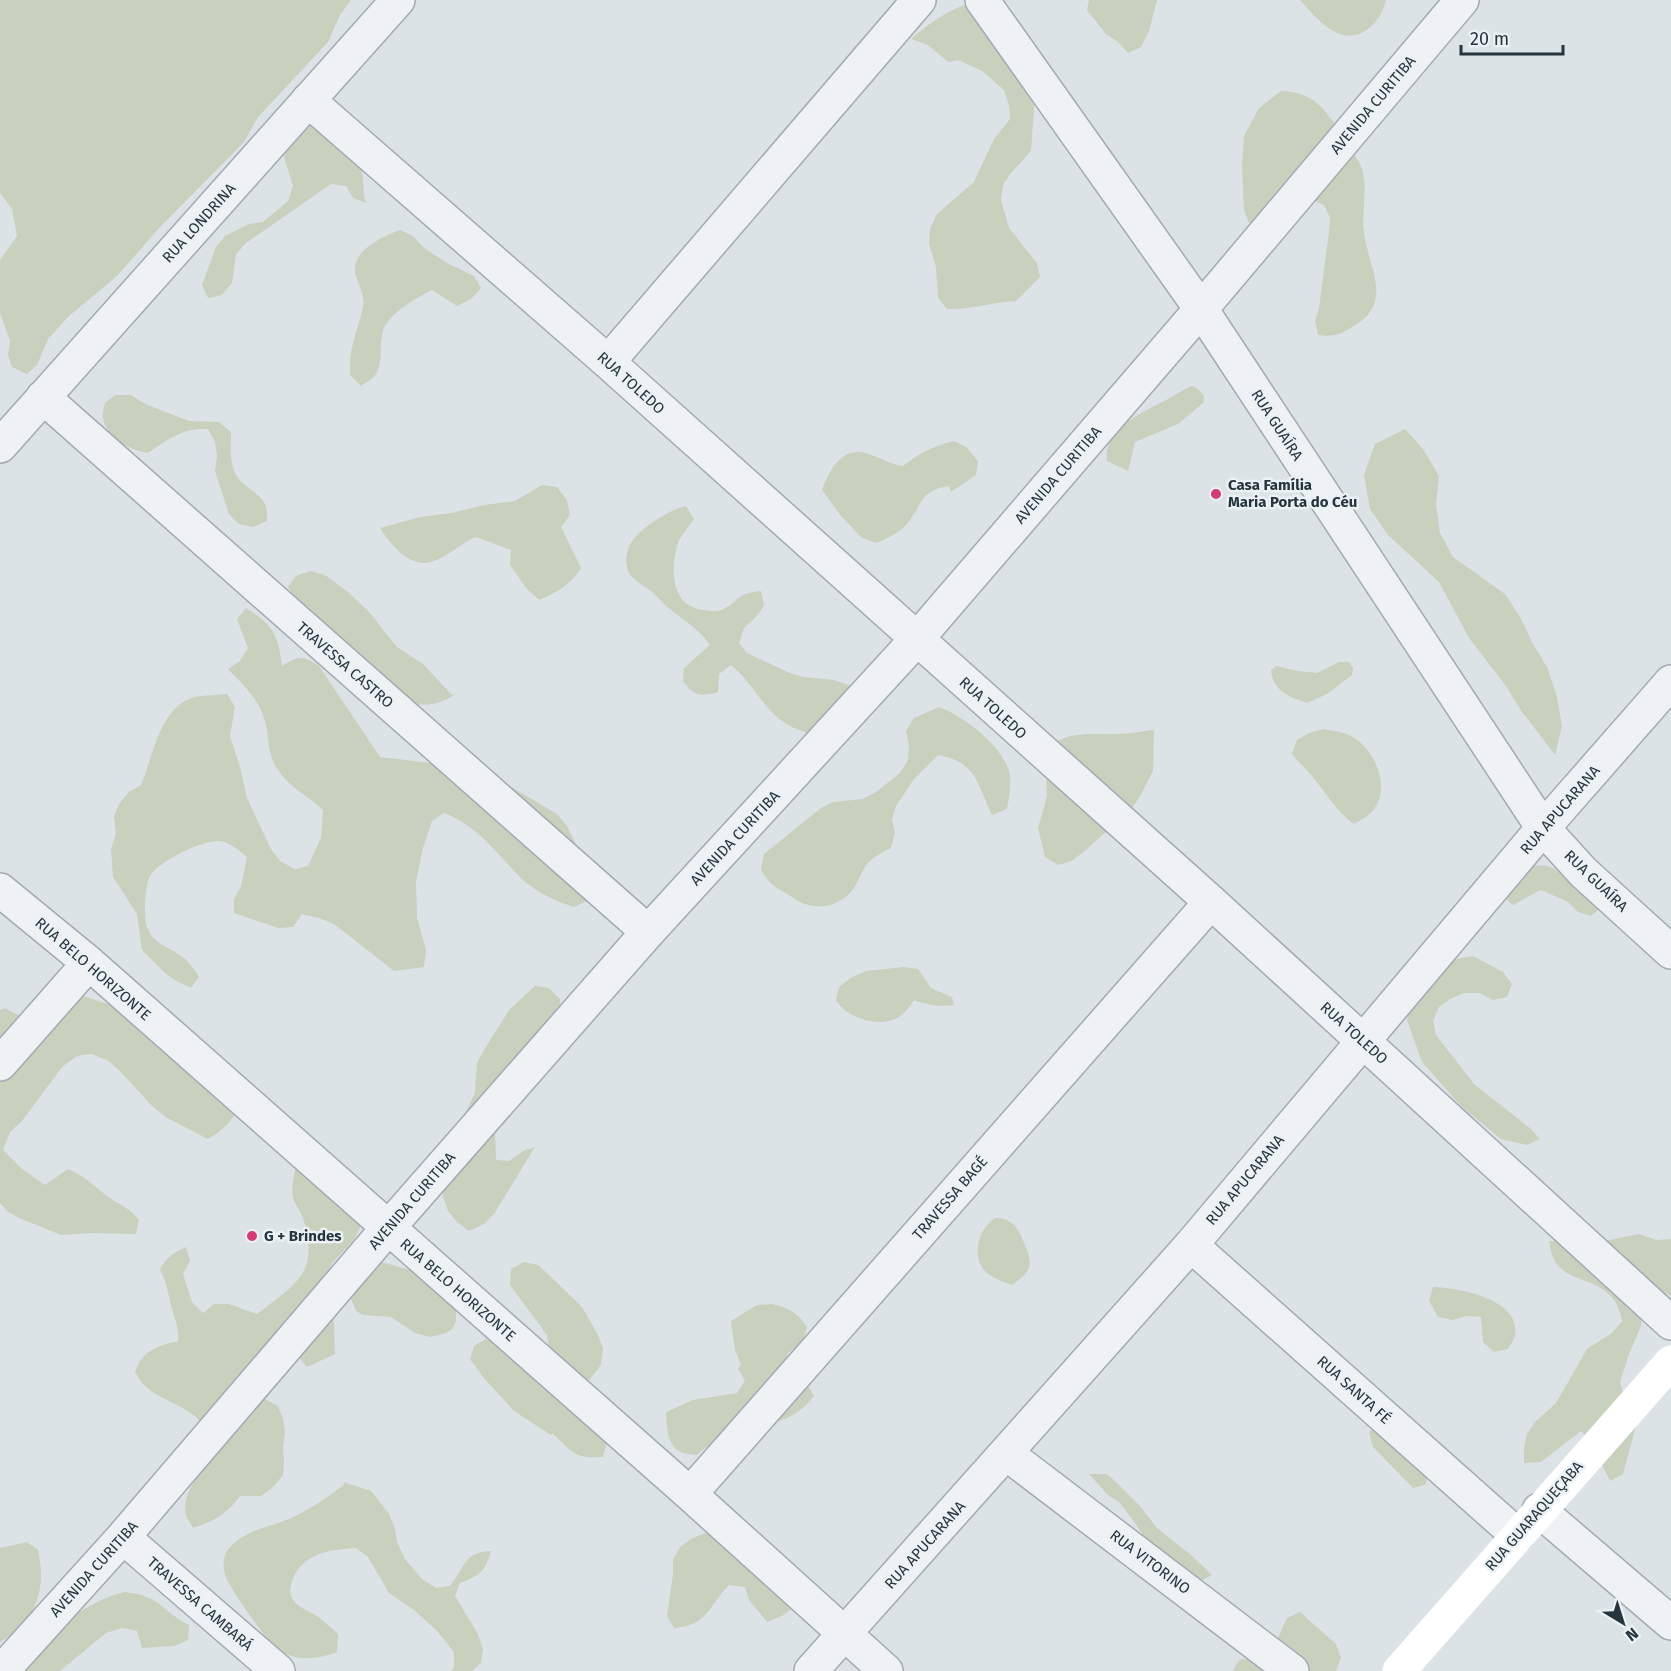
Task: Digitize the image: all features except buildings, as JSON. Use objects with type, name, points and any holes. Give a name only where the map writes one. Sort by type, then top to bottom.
[{"type":"main road","name":"RUA GUARAQUEÇABA","points":[[1399,1671],[1671,1362]]},
{"type":"street","name":"RUA LONDRINA","points":[[0,446],[398,0]]},
{"type":"street","points":[[608,362],[919,0]]},
{"type":"street","name":"RUA GUAÍRA","points":[[982,0],[1201,309],[1543,828],[1583,872],[1671,952]]},
{"type":"street","name":"AVENIDA CURITIBA","points":[[2,1671],[123,1537],[388,1228],[648,932],[916,640],[1201,309],[1462,0]]},
{"type":"street","name":"RUA TOLEDO","points":[[308,100],[608,362],[1211,902],[1671,1323]]},
{"type":"street","name":"TRAVESSA CASTRO","points":[[43,397],[648,932]]},
{"type":"street","name":"RUA APUCARANA","points":[[812,1671],[1191,1245],[1543,828],[1671,682]]},
{"type":"street","name":"RUA BELO HORIZONTE","points":[[0,890],[88,963],[690,1494],[886,1671]]},
{"type":"street","name":"TRAVESSA BAGÉ","points":[[690,1494],[1211,902]]},
{"type":"street","points":[[0,1064],[88,963]]},
{"type":"street","name":"RUA SANTA FÉ","points":[[1191,1245],[1517,1535]]},
{"type":"street","name":"RUA VITORINO","points":[[1007,1454],[1292,1671]]},
{"type":"street","points":[[1539,1510],[1671,1623]]},
{"type":"street","name":"TRAVESSA CAMBARÁ","points":[[123,1537],[278,1671]]},
{"type":"green space","points":[[0,0],[351,0],[340,15],[328,42],[258,117],[244,142],[161,226],[117,276],[69,316],[48,339],[37,365],[27,374],[12,367],[8,355],[10,341],[0,313],[0,260],[17,236],[12,209],[0,193]]},
{"type":"green space","points":[[1089,0],[1157,0],[1149,31],[1141,47],[1128,53],[1106,34],[1087,10]]},
{"type":"green space","points":[[1300,0],[1386,1],[1380,16],[1369,28],[1359,34],[1349,36],[1331,30]]},
{"type":"green space","points":[[971,3],[1035,95],[1031,151],[1003,185],[1001,200],[1009,228],[1037,263],[1040,277],[1016,301],[947,309],[938,298],[936,267],[929,244],[930,229],[937,214],[974,182],[994,139],[1010,119],[1009,105],[1004,90],[982,71],[958,60],[948,62],[928,45],[911,39],[939,18]]},
{"type":"green space","points":[[1281,91],[1305,96],[1321,106],[1357,159],[1364,177],[1364,233],[1374,272],[1376,297],[1373,308],[1365,318],[1336,335],[1318,335],[1315,321],[1319,308],[1329,232],[1330,218],[1324,205],[1308,198],[1263,230],[1249,223],[1244,210],[1242,166],[1244,136],[1259,108]]},
{"type":"green space","points":[[324,123],[361,154],[366,203],[353,198],[346,186],[331,184],[246,243],[236,254],[232,283],[222,295],[208,298],[202,285],[216,247],[225,236],[249,224],[263,222],[288,201],[293,186],[284,157],[288,143],[310,125]]},
{"type":"green space","points":[[400,230],[413,236],[424,248],[447,263],[474,276],[481,288],[471,299],[457,306],[432,290],[399,311],[384,328],[380,363],[376,374],[361,386],[350,375],[352,347],[364,303],[355,264],[370,245]]},
{"type":"green space","points":[[1192,386],[1204,396],[1203,403],[1178,424],[1135,442],[1128,471],[1107,461],[1107,449],[1112,439],[1128,422]]},
{"type":"green space","points":[[115,395],[131,395],[145,404],[189,421],[219,422],[231,432],[231,459],[236,475],[264,501],[267,521],[253,527],[239,524],[229,514],[215,471],[217,456],[215,442],[208,429],[183,432],[148,453],[127,446],[114,438],[105,425],[103,415],[105,403]]},
{"type":"green space","points":[[1405,429],[1423,449],[1439,476],[1436,504],[1440,533],[1453,557],[1505,594],[1548,669],[1557,697],[1562,726],[1555,755],[1469,638],[1439,582],[1388,535],[1370,509],[1364,475],[1375,444]]},
{"type":"green space","points":[[954,441],[966,447],[978,461],[976,475],[951,492],[949,486],[931,492],[905,526],[895,534],[876,543],[862,538],[841,516],[822,490],[833,468],[850,453],[866,453],[903,466],[927,451]]},
{"type":"green space","points":[[542,485],[557,487],[567,500],[570,515],[561,527],[581,568],[563,587],[539,600],[527,589],[510,565],[511,550],[476,537],[439,559],[426,563],[417,562],[402,554],[380,528],[420,517],[515,501]]},
{"type":"green space","points":[[686,506],[694,519],[678,543],[674,564],[675,584],[682,600],[698,609],[715,611],[727,607],[746,594],[761,591],[764,606],[744,628],[739,643],[747,653],[790,673],[803,677],[834,680],[849,685],[855,697],[809,733],[783,722],[731,665],[719,674],[718,692],[698,694],[683,681],[684,668],[710,645],[695,628],[633,578],[628,571],[626,560],[630,545],[639,533],[661,516]]},
{"type":"green space","points":[[310,571],[325,575],[348,592],[369,612],[397,647],[423,664],[452,695],[456,694],[436,703],[414,704],[297,602],[288,587],[296,576]]},
{"type":"green space","points":[[246,608],[273,632],[282,666],[300,658],[319,666],[380,757],[481,769],[557,814],[567,826],[586,865],[590,882],[587,901],[574,907],[539,892],[521,878],[477,833],[444,813],[432,821],[416,881],[417,918],[426,950],[424,967],[394,971],[334,924],[319,918],[302,914],[293,927],[278,928],[234,913],[234,899],[241,886],[247,857],[226,843],[212,842],[171,858],[155,870],[148,881],[145,909],[150,933],[157,941],[186,960],[199,977],[191,988],[164,972],[142,950],[137,914],[113,877],[111,849],[116,834],[114,816],[119,804],[129,792],[141,785],[159,734],[173,710],[183,702],[195,697],[227,694],[235,707],[230,736],[247,798],[271,849],[280,861],[295,869],[308,866],[321,838],[323,810],[292,785],[276,767],[271,755],[266,724],[258,704],[228,669],[240,661],[248,648],[237,619]]},
{"type":"green space","points":[[1339,662],[1349,662],[1353,668],[1352,675],[1327,694],[1307,703],[1283,692],[1272,677],[1271,670],[1276,666],[1317,673]]},
{"type":"green space","points":[[939,707],[971,725],[1001,755],[1010,776],[1007,809],[992,815],[979,784],[968,769],[951,758],[938,755],[914,779],[896,806],[892,820],[895,833],[891,848],[868,863],[848,895],[825,906],[808,905],[771,883],[761,870],[764,854],[821,808],[833,802],[863,799],[900,773],[908,760],[909,746],[906,731],[914,718]]},
{"type":"green space","points":[[1323,729],[1348,735],[1359,741],[1377,767],[1381,787],[1380,797],[1372,812],[1354,824],[1336,808],[1310,773],[1292,754],[1297,740]]},
{"type":"green space","points":[[1154,730],[1153,771],[1131,809],[1072,861],[1058,865],[1045,857],[1038,828],[1047,796],[1045,749],[1071,736]]},
{"type":"green space","points":[[1532,866],[1547,866],[1569,877],[1603,906],[1591,916],[1578,912],[1568,902],[1541,890],[1513,905],[1502,896]]},
{"type":"green space","points":[[1473,956],[1503,972],[1512,984],[1507,997],[1493,1000],[1480,993],[1464,993],[1450,999],[1439,1007],[1433,1021],[1436,1035],[1474,1084],[1531,1129],[1540,1139],[1527,1145],[1501,1139],[1462,1107],[1422,1062],[1407,1020],[1409,1006],[1444,961]]},
{"type":"green space","points":[[904,967],[918,969],[931,988],[952,997],[954,1005],[934,1005],[914,1000],[899,1017],[883,1022],[873,1022],[847,1012],[836,1000],[839,987],[852,977],[866,971]]},
{"type":"green space","points":[[535,986],[549,988],[560,999],[560,1014],[495,1131],[496,1160],[509,1161],[523,1151],[535,1147],[494,1214],[484,1224],[469,1231],[448,1211],[443,1197],[443,1181],[454,1135],[475,1093],[477,1063],[484,1050],[509,1010]]},
{"type":"green space","points":[[77,994],[120,1008],[239,1106],[227,1125],[208,1139],[167,1118],[107,1060],[91,1054],[77,1056],[62,1067],[22,1121],[10,1132],[3,1150],[22,1169],[45,1185],[68,1169],[81,1176],[139,1220],[136,1234],[61,1235],[19,1218],[7,1211],[0,1203],[0,1010],[5,1008],[18,1015],[26,1026]]},
{"type":"green space","points":[[310,1167],[359,1213],[360,1228],[353,1241],[332,1263],[326,1275],[334,1323],[335,1354],[307,1367],[298,1356],[257,1388],[265,1399],[278,1406],[283,1419],[285,1432],[283,1475],[261,1496],[240,1496],[220,1516],[193,1528],[186,1515],[186,1501],[196,1479],[209,1462],[207,1433],[195,1416],[151,1391],[135,1372],[142,1359],[152,1350],[178,1341],[177,1326],[160,1270],[171,1256],[186,1247],[190,1261],[183,1274],[192,1302],[203,1313],[214,1304],[229,1304],[257,1314],[294,1285],[306,1264],[309,1252],[308,1237],[302,1216],[294,1201],[292,1189],[295,1169]]},
{"type":"green space","points":[[995,1218],[1011,1222],[1020,1234],[1029,1256],[1028,1271],[1012,1285],[986,1272],[978,1259],[978,1243],[989,1223]]},
{"type":"green space","points":[[1639,1234],[1656,1240],[1671,1239],[1671,1296],[1658,1289],[1642,1311],[1641,1326],[1620,1382],[1624,1396],[1639,1415],[1623,1474],[1610,1481],[1591,1442],[1581,1431],[1541,1462],[1524,1463],[1527,1434],[1534,1423],[1556,1403],[1587,1349],[1612,1333],[1622,1321],[1617,1305],[1610,1295],[1600,1287],[1567,1273],[1558,1266],[1551,1253],[1549,1241],[1595,1243]]},
{"type":"green space","points":[[378,1261],[417,1272],[456,1303],[456,1322],[452,1329],[430,1337],[415,1333],[391,1317],[363,1315],[356,1311],[347,1290]]},
{"type":"green space","points":[[524,1262],[538,1265],[582,1307],[597,1333],[603,1348],[601,1365],[583,1388],[607,1442],[603,1457],[586,1457],[575,1453],[553,1434],[551,1435],[514,1411],[470,1359],[474,1346],[486,1339],[549,1349],[547,1335],[510,1285],[511,1269]]},
{"type":"green space","points":[[1433,1287],[1472,1293],[1499,1304],[1509,1313],[1515,1323],[1515,1336],[1508,1349],[1494,1352],[1483,1342],[1481,1317],[1466,1316],[1453,1320],[1438,1317],[1429,1301]]},
{"type":"green space","points":[[772,1304],[792,1312],[807,1327],[803,1342],[788,1353],[784,1367],[807,1384],[814,1396],[802,1409],[788,1418],[776,1422],[765,1412],[720,1437],[696,1455],[676,1449],[672,1445],[667,1429],[666,1412],[693,1400],[737,1393],[745,1381],[738,1368],[741,1365],[735,1350],[731,1321],[757,1305]]},
{"type":"green space","points":[[1381,1422],[1429,1471],[1425,1485],[1413,1488],[1373,1447],[1369,1432]]},
{"type":"green space","points":[[1089,1474],[1107,1474],[1139,1505],[1157,1528],[1212,1575],[1197,1583],[1152,1552],[1138,1527],[1120,1503],[1108,1495]]},
{"type":"green space","points":[[343,1482],[371,1491],[389,1514],[397,1542],[405,1559],[422,1579],[436,1588],[450,1586],[466,1562],[475,1554],[491,1551],[484,1568],[477,1575],[460,1583],[455,1596],[478,1634],[483,1649],[481,1663],[472,1671],[451,1671],[454,1667],[454,1652],[437,1631],[414,1610],[389,1593],[368,1557],[356,1548],[330,1551],[314,1556],[295,1574],[290,1590],[295,1603],[317,1616],[338,1634],[337,1652],[314,1658],[298,1658],[283,1653],[271,1643],[241,1602],[225,1574],[224,1560],[227,1551],[240,1538],[312,1507],[345,1484]]},
{"type":"green space","points":[[705,1533],[722,1534],[793,1608],[782,1616],[767,1622],[749,1600],[745,1587],[729,1585],[701,1619],[686,1626],[674,1628],[667,1616],[673,1559],[680,1547]]},
{"type":"green space","points":[[27,1542],[38,1550],[41,1578],[36,1604],[22,1625],[0,1642],[0,1548]]},
{"type":"green space","points":[[125,1592],[147,1597],[189,1625],[188,1640],[174,1646],[142,1648],[137,1631],[122,1628],[106,1633],[60,1671],[11,1671],[77,1614],[108,1597]]},
{"type":"green space","points":[[1300,1612],[1336,1644],[1341,1658],[1336,1671],[1233,1671],[1239,1660],[1252,1657],[1275,1644],[1287,1618]]},
{"type":"place","name":"Casa Família Maria Porta do Céu","points":[[1216,494]]},
{"type":"place","name":"G + Brindes","points":[[252,1236]]}]
